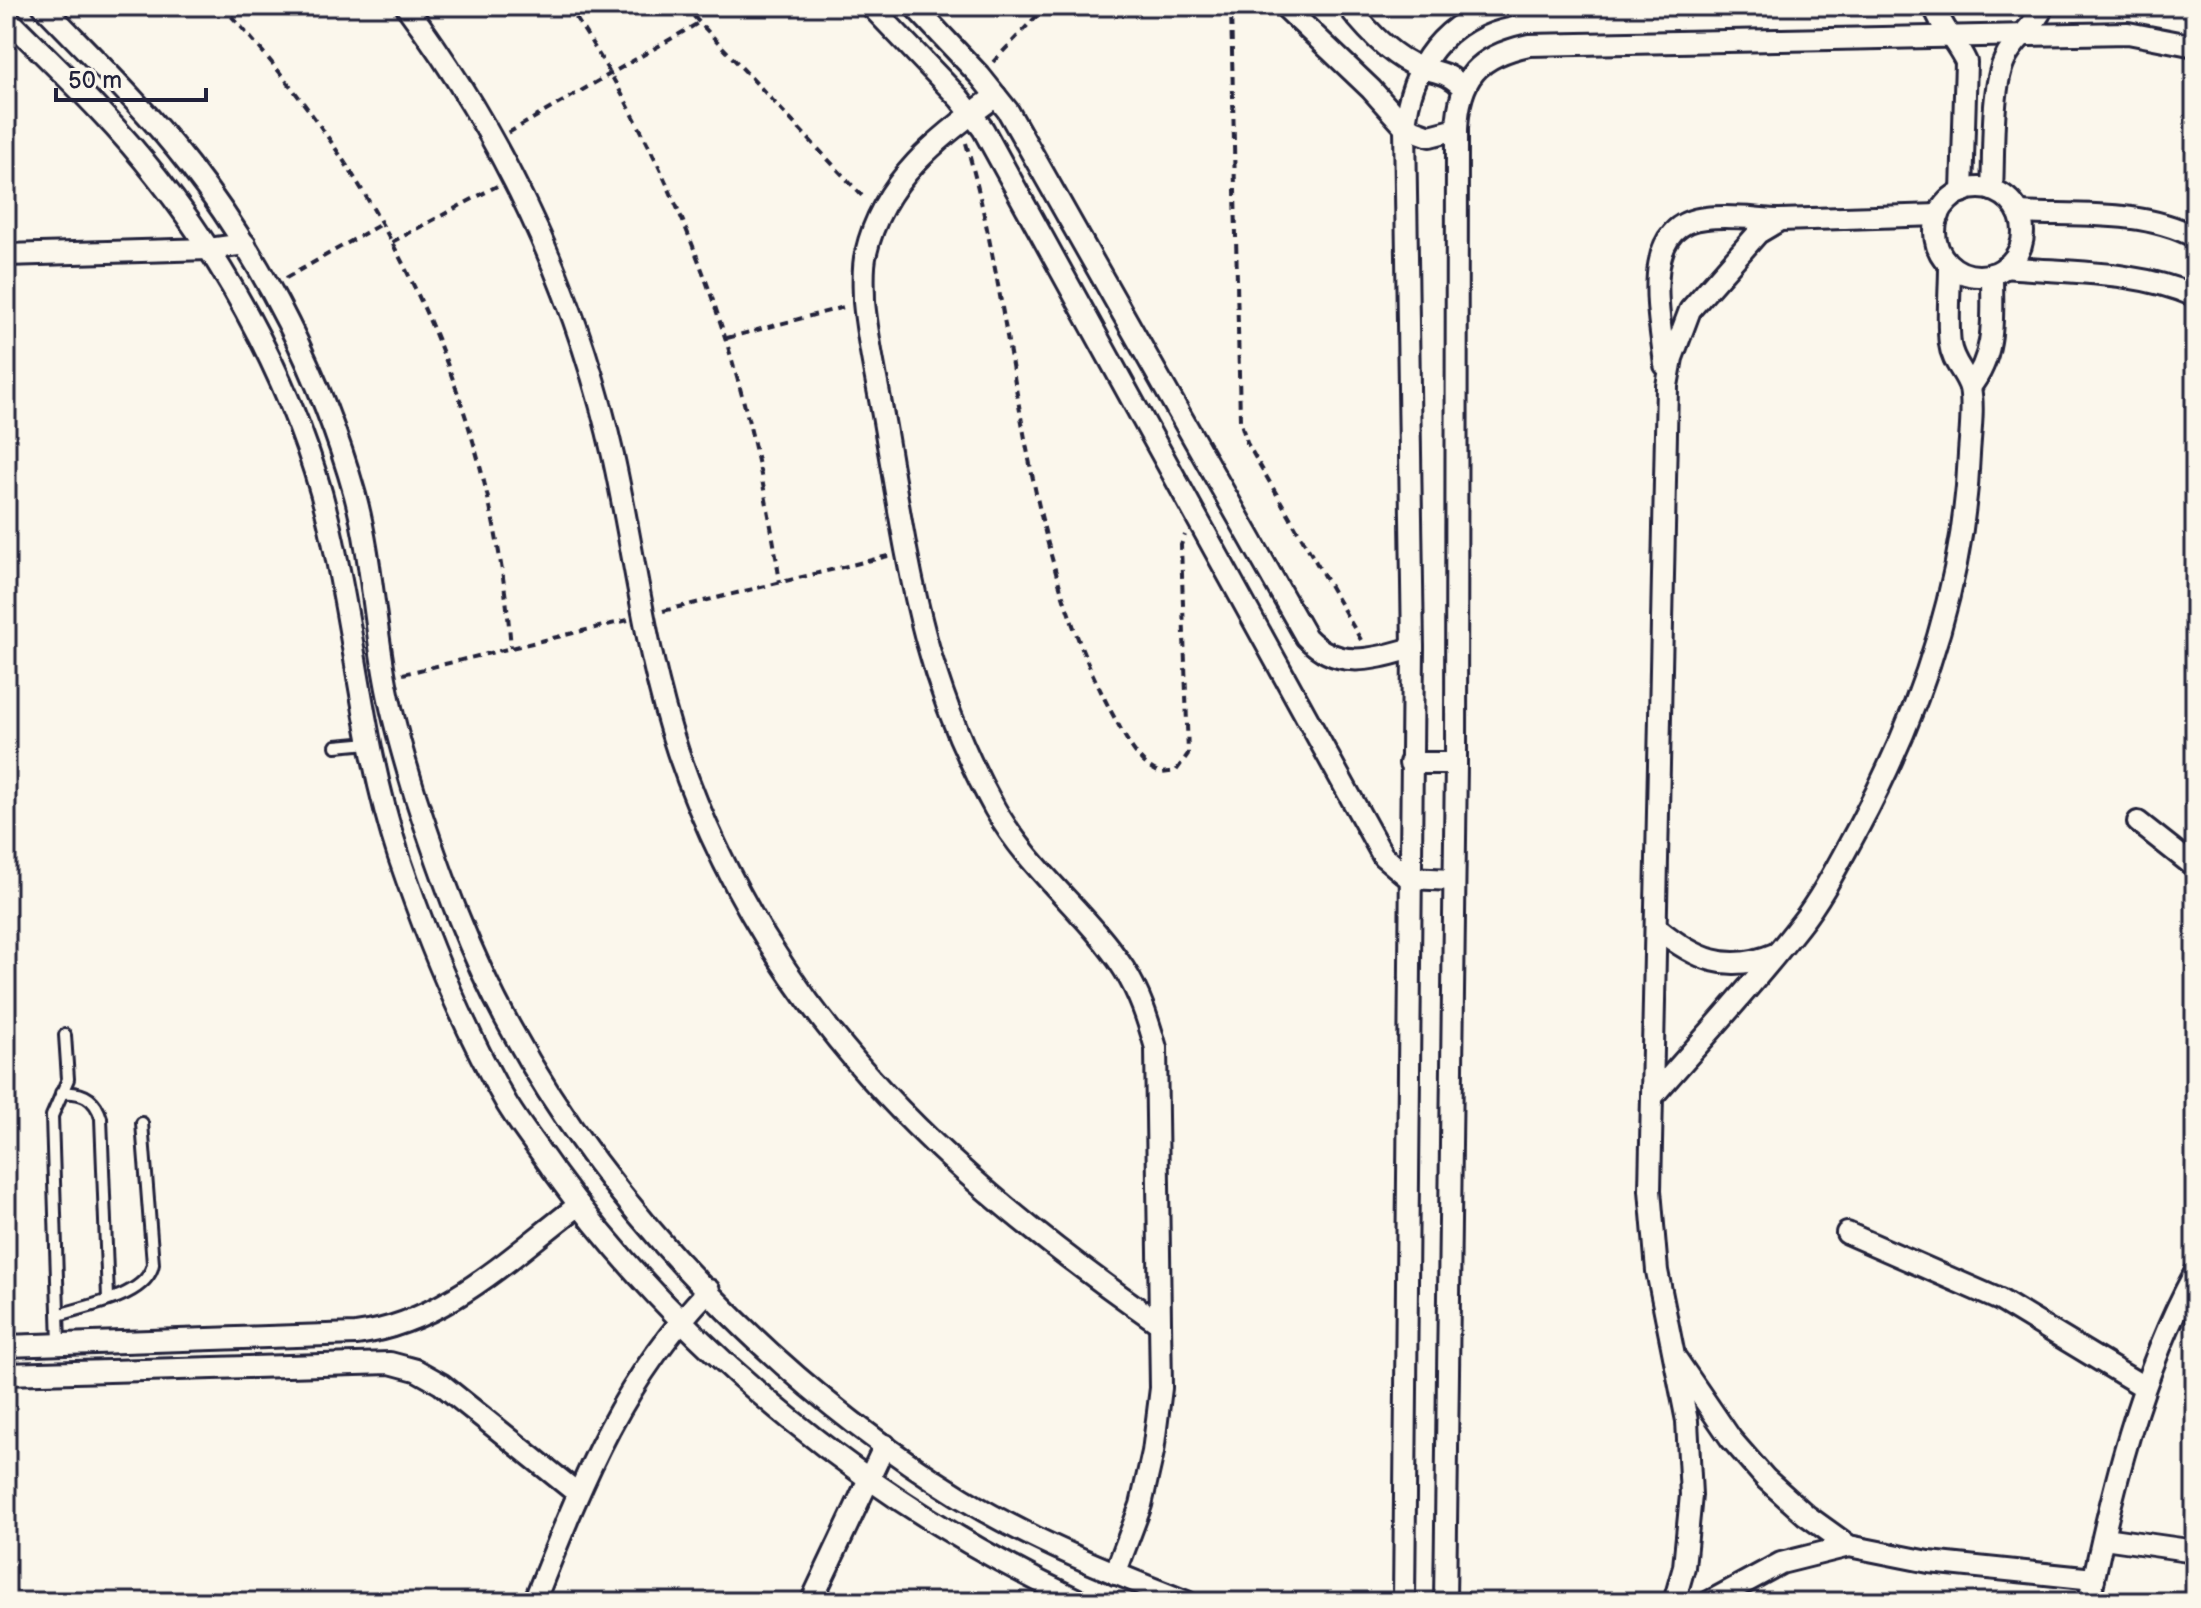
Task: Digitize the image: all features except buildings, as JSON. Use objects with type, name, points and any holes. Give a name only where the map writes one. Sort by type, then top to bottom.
[{"type":"street","points":[[43,6],[157,126],[245,244],[304,358],[355,497],[372,573],[394,720],[417,799],[472,950],[508,1024],[549,1095],[596,1162],[709,1290],[824,1398],[885,1445],[963,1498],[1038,1539],[1187,1602]]},
{"type":"street","points":[[406,6],[444,57],[495,141],[539,229],[577,330],[613,457],[651,658],[678,751],[713,840],[760,933],[818,1019],[908,1119],[972,1181],[1053,1248],[1160,1324]]},
{"type":"street","points":[[871,6],[966,117],[1200,519],[1374,842],[1395,869],[1409,878],[1453,880]]},
{"type":"street","points":[[914,6],[996,96],[1279,595],[1306,637],[1328,656],[1343,661],[1372,659],[1413,648]]},
{"type":"street","points":[[1284,6],[1371,89],[1405,127],[1430,136],[1457,129]]},
{"type":"street","points":[[1348,6],[1371,32],[1420,67],[1445,72],[1463,88]]},
{"type":"street","points":[[1404,1602],[1413,648],[1405,127],[1409,96],[1420,67],[1438,42],[1462,22],[1507,6]]},
{"type":"street","points":[[1934,6],[1966,62],[1962,192]]},
{"type":"street","points":[[1992,190],[1999,76],[2004,61],[2043,6]]},
{"type":"street","points":[[6,17],[127,140],[209,249],[275,370],[303,438],[326,509],[342,581],[369,743],[399,855],[464,1023],[510,1108],[579,1205],[680,1320],[867,1480],[947,1532],[1082,1602]]},
{"type":"street","points":[[1445,1602],[1456,763],[1457,129],[1463,88],[1486,60],[1507,50],[1529,45],[2128,33],[2195,46]]},
{"type":"street","points":[[996,96],[924,152],[879,214],[865,254],[864,302],[913,592],[932,669],[960,742],[997,812],[1042,877],[1123,968],[1144,1006],[1156,1048],[1161,1388],[1153,1452],[1141,1505],[1115,1574]]},
{"type":"street","points":[[1965,135],[1996,135]]},
{"type":"street","points":[[1970,387],[1983,371],[1990,352],[1999,271],[2021,243],[2019,213],[2008,199],[1992,190],[1962,192],[1945,205],[1939,215],[1935,236],[1950,266],[1970,275],[1999,271],[2119,277],[2163,284],[2195,296]]},
{"type":"street","points":[[2019,213],[2136,218],[2177,228],[2195,237]]},
{"type":"street","points":[[1674,1602],[1684,1567],[1691,1495],[1687,1421],[1670,1350],[1657,1271],[1650,1190],[1667,386],[1656,271],[1661,252],[1671,236],[1686,224],[1704,218],[1780,220],[1939,215]]},
{"type":"street","points":[[1667,386],[1672,358],[1690,310],[1747,242],[1780,220]]},
{"type":"street","points":[[6,255],[209,249],[245,244]]},
{"type":"street","points":[[1653,1096],[1800,925],[1846,850],[1909,725],[1932,660],[1962,525],[1969,456],[1970,387],[1957,368],[1950,346],[1950,266]]},
{"type":"street","points":[[1252,612],[1271,606],[1279,595]]},
{"type":"street","points":[[1275,655],[1284,643],[1306,637]]},
{"type":"street","points":[[1410,763],[1456,763]]},
{"type":"street","points":[[2138,822],[2195,867]]},
{"type":"street","points":[[1657,928],[1693,955],[1713,963],[1755,962],[1775,954]]},
{"type":"street","points":[[6,1346],[356,1334],[391,1328],[423,1317],[454,1300],[579,1205]]},
{"type":"street","points":[[1847,1233],[2000,1300],[2144,1387]]},
{"type":"street","points":[[2089,1602],[2144,1387],[2186,1306],[2195,1273]]},
{"type":"street","points":[[534,1602],[577,1493],[625,1396],[680,1320],[709,1290]]},
{"type":"street","points":[[1670,1350],[1731,1439],[1766,1479],[1806,1515],[1849,1546],[1929,1562],[2094,1579]]},
{"type":"street","points":[[6,1374],[390,1363],[416,1370],[441,1384],[577,1493]]},
{"type":"street","points":[[811,1602],[885,1445]]},
{"type":"street","points":[[2104,1538],[2191,1553]]},
{"type":"street","points":[[1709,1602],[1781,1563],[1849,1546]]},
{"type":"lane","points":[[336,746],[369,743]]},
{"type":"lane","points":[[59,1344],[52,1116],[69,1073],[65,1035]]},
{"type":"lane","points":[[61,1093],[83,1094],[92,1099],[101,1118],[108,1298]]},
{"type":"lane","points":[[59,1315],[143,1284],[151,1271],[142,1123]]},
{"type":"path","points":[[222,6],[313,114],[392,242],[434,327],[477,446],[501,554],[511,648]]},
{"type":"path","points":[[568,6],[610,74],[674,200],[727,338],[764,482],[780,583]]},
{"type":"path","points":[[684,6],[879,214]]},
{"type":"path","points":[[980,76],[1046,6]]},
{"type":"path","points":[[1231,6],[1242,432],[1372,659]]},
{"type":"path","points":[[495,141],[700,22]]},
{"type":"path","points":[[966,117],[1042,519],[1060,594],[1087,665],[1115,719],[1141,761],[1161,773],[1176,771],[1188,754],[1181,545],[1188,528],[1200,519]]},
{"type":"path","points":[[392,242],[513,177]]},
{"type":"path","points":[[268,289],[381,224]]},
{"type":"path","points":[[727,338],[864,302]]}]
